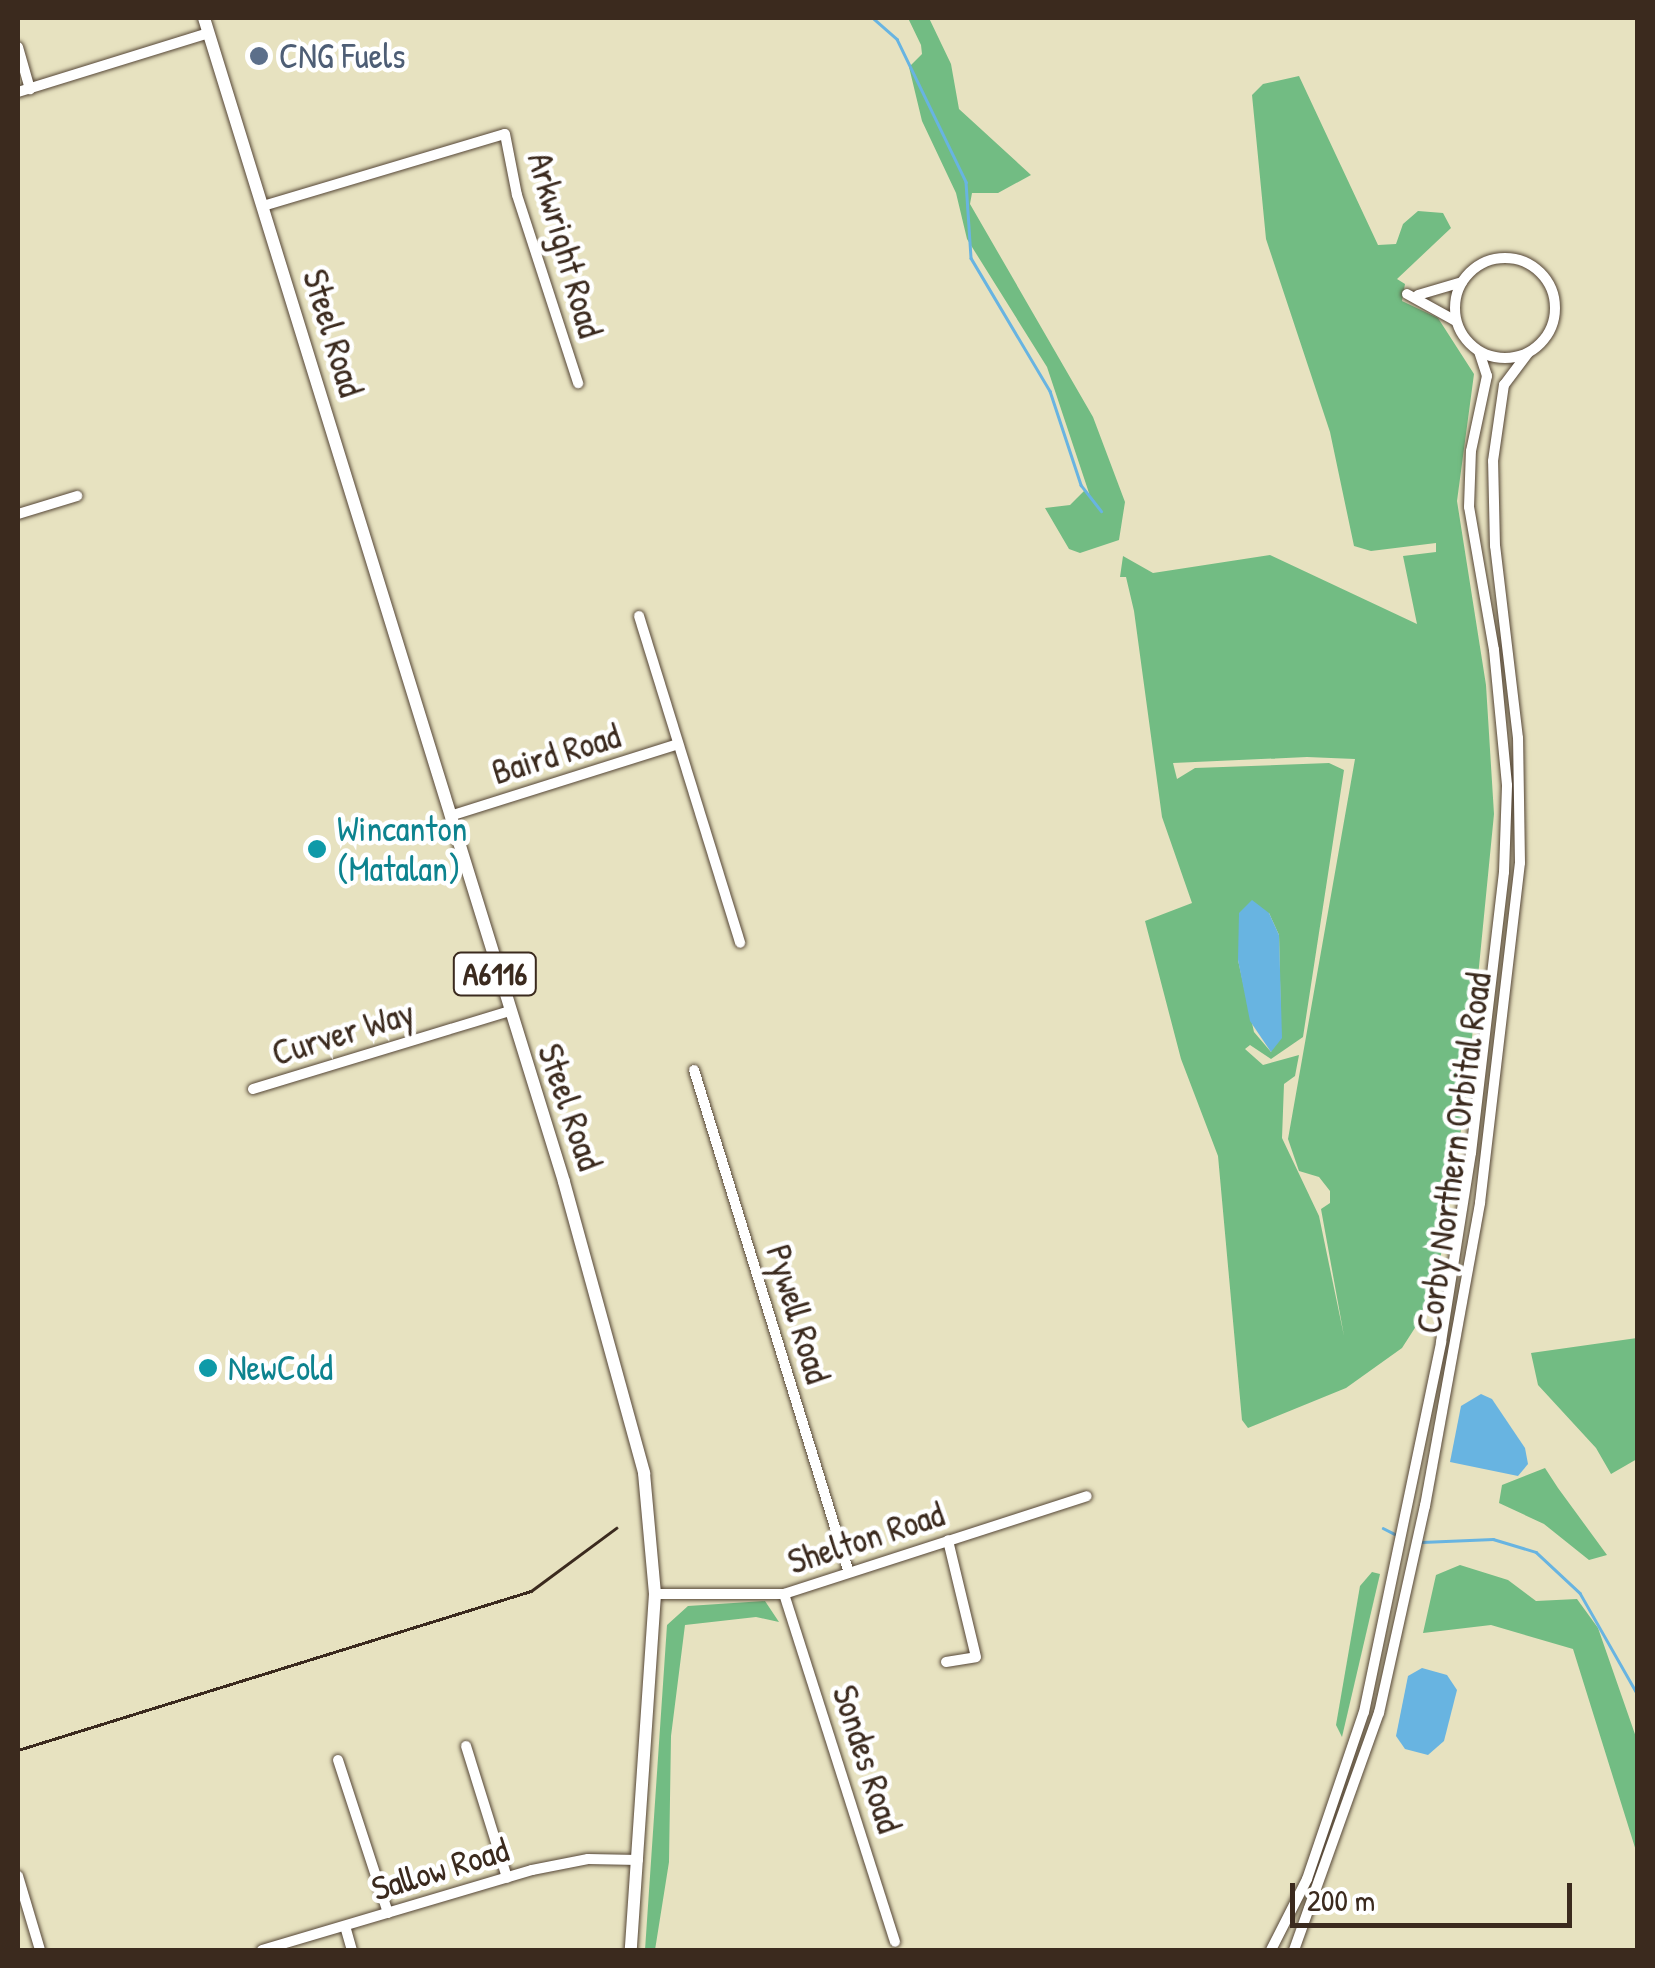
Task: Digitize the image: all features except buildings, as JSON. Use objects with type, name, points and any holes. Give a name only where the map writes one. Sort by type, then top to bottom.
[{"type":"main road","name":"Steel Road","points":[[204,18],[450,816],[506,1012],[564,1182],[644,1473],[655,1594],[631,1950]]},
{"type":"street","points":[[18,92],[208,34]]},
{"type":"street","points":[[18,47],[30,88]]},
{"type":"street","name":"Arkwright Road","points":[[263,206],[505,134],[518,195],[578,383]]},
{"type":"street","points":[[1499,258],[1542,274],[1555,315],[1546,338],[1528,353],[1512,359],[1480,352],[1457,325],[1412,295],[1462,282],[1499,258]]},
{"type":"street","points":[[1457,325],[1462,282]]},
{"type":"street","name":"Corby Northern Orbital Road","points":[[1271,1950],[1307,1880],[1343,1780],[1410,1502],[1471,1153],[1504,872],[1500,696],[1468,507],[1471,450],[1488,376],[1480,352]]},
{"type":"street","name":"Corby Northern Orbital Road","points":[[1294,1950],[1378,1714],[1425,1506],[1480,1203],[1520,863],[1518,738],[1492,480],[1504,385],[1528,353]]},
{"type":"street","points":[[18,514],[77,496]]},
{"type":"street","points":[[638,616],[740,943]]},
{"type":"street","name":"Baird Road","points":[[450,816],[678,744]]},
{"type":"street","name":"Curver Way","points":[[253,1090],[506,1012]]},
{"type":"street","name":"Pywell Road","points":[[694,1070],[849,1573]]},
{"type":"street","name":"Shelton Road","points":[[655,1594],[784,1594],[1087,1496]]},
{"type":"street","points":[[946,1662],[976,1657],[948,1540]]},
{"type":"street","name":"Sondes Road","points":[[784,1594],[895,1942]]},
{"type":"street","points":[[466,1746],[507,1878]]},
{"type":"street","points":[[338,1760],[388,1913]]},
{"type":"street","name":"Sallow Road","points":[[262,1950],[588,1858],[638,1860]]},
{"type":"street","points":[[18,1876],[40,1950]]},
{"type":"street","points":[[18,1931],[32,1926]]},
{"type":"street","points":[[345,1926],[352,1950]]},
{"type":"green space","points":[[908,18],[929,18],[951,64],[959,109],[1031,175],[998,193],[972,193],[970,204],[1093,417],[1125,502],[1119,540],[1080,553],[1069,549],[1045,508],[1070,505],[1085,490],[1091,499],[1047,367],[967,239],[956,193],[922,121],[909,67],[922,54],[921,45]]},
{"type":"green space","points":[[1299,76],[1378,245],[1396,244],[1403,224],[1418,211],[1443,213],[1451,228],[1397,279],[1405,284],[1402,301],[1438,318],[1474,374],[1457,501],[1486,685],[1494,814],[1466,1099],[1438,1273],[1433,1273],[1420,1320],[1402,1348],[1346,1388],[1248,1428],[1242,1420],[1218,1156],[1181,1059],[1145,921],[1192,903],[1162,817],[1134,611],[1126,577],[1120,577],[1123,556],[1153,573],[1270,555],[1417,624],[1403,556],[1436,552],[1436,543],[1371,551],[1354,546],[1330,432],[1266,239],[1252,95],[1263,84]],"holes":[[[1307,757],[1355,759],[1288,1139],[1299,1171],[1319,1177],[1330,1191],[1330,1203],[1321,1209],[1344,1336],[1319,1216],[1282,1138],[1284,1084],[1295,1076],[1299,1055],[1263,1065],[1245,1049],[1250,1045],[1271,1059],[1303,1037],[1344,770],[1329,763],[1195,768],[1177,779],[1173,763]],[[1269,913],[1279,935],[1281,1023],[1271,1052],[1254,1032],[1238,960]]]},
{"type":"green space","points":[[1637,1338],[1637,1459],[1611,1474],[1596,1448],[1538,1385],[1531,1353]]},
{"type":"green space","points":[[1545,1468],[1607,1555],[1589,1560],[1544,1524],[1499,1503],[1502,1485]]},
{"type":"green space","points":[[1460,1565],[1508,1580],[1536,1601],[1577,1599],[1598,1628],[1637,1740],[1637,1854],[1573,1649],[1491,1625],[1423,1633],[1436,1575]]},
{"type":"green space","points":[[1372,1572],[1380,1574],[1342,1737],[1336,1725],[1360,1586]]},
{"type":"green space","points":[[765,1601],[779,1622],[756,1617],[685,1625],[671,1736],[669,1862],[655,1950],[645,1950],[667,1625],[688,1606]]},
{"type":"water","points":[[1252,900],[1269,913],[1279,935],[1282,1038],[1271,1052],[1250,1021],[1238,960],[1239,913]]},
{"type":"water","points":[[1481,1394],[1492,1399],[1525,1448],[1528,1464],[1518,1476],[1450,1462],[1461,1406]]},
{"type":"water","points":[[1422,1668],[1447,1675],[1457,1690],[1444,1741],[1428,1755],[1405,1749],[1396,1736],[1408,1676]]},
{"type":"waterway","points":[[873,18],[897,39],[966,182],[971,258],[1050,391],[1081,485],[1101,511]]},
{"type":"waterway","points":[[1383,1528],[1395,1534]]},
{"type":"waterway","points":[[1422,1542],[1493,1539],[1536,1552],[1580,1593],[1638,1695]]},
{"type":"railway","points":[[18,1750],[531,1591],[616,1528]]},
{"type":"place","name":"CNG Fuels","points":[[259,56]]},
{"type":"place","name":"Wincanton (Matalan)","points":[[317,849]]},
{"type":"place","name":"NewCold","points":[[208,1368]]}]
